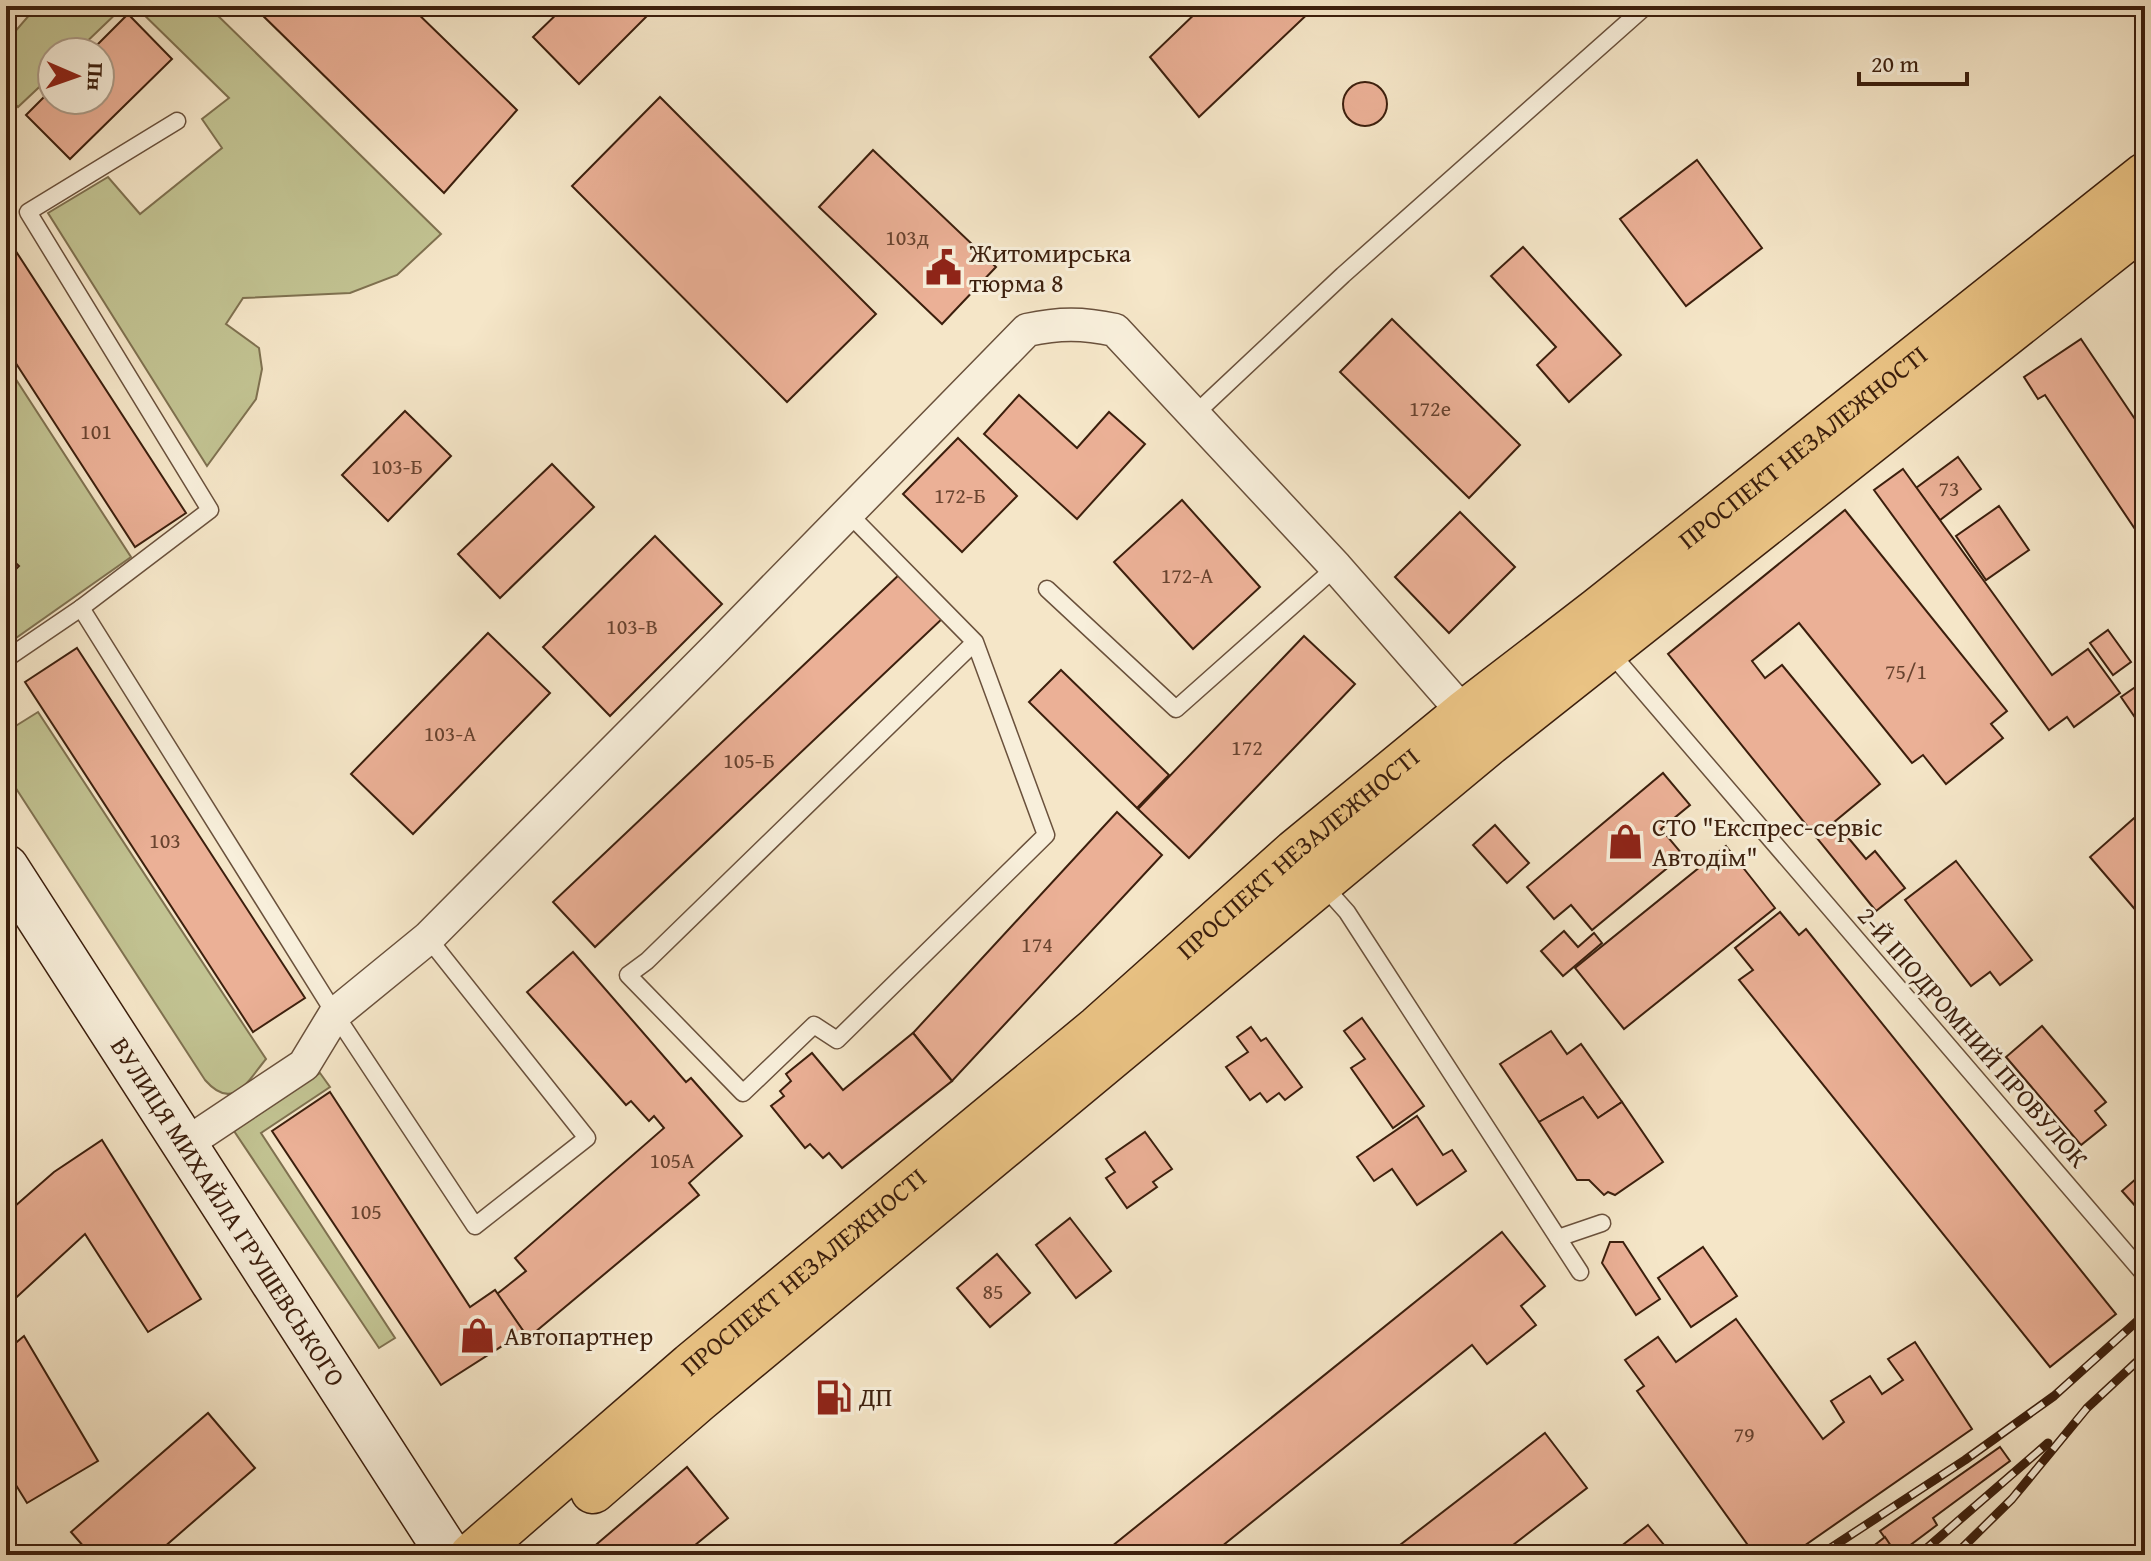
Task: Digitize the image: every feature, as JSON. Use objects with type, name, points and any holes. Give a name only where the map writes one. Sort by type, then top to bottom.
[{"type":"main road","name":"ПРОСПЕКТ НЕЗАЛЕЖНОСТІ","points":[[518,1555],[1308,867],[1477,728],[1598,610],[2145,175]]},
{"type":"main road","name":"ПРОСПЕКТ НЕЗАЛЕЖНОСТІ","points":[[1477,728],[1607,649],[2145,224]]},
{"type":"main road","name":"ВУЛИЦЯ МИХАЙЛА ГРУШЕВСЬКОГО","points":[[6,867],[449,1555]]},
{"type":"main road","name":"ПРОСПЕКТ НЕЗАЛЕЖНОСТІ","points":[[472,1555],[691,1365],[1098,1028],[1308,867]]},
{"type":"main road","name":"ВУЛИЦЯ МИХАЙЛА ГРУШЕВСЬКОГО","points":[[6,914],[413,1555]]},
{"type":"street","points":[[184,1145],[304,1065],[335,1014],[428,938],[1027,330],[1056,323],[1085,323],[1115,330],[1336,567],[1477,728]]},
{"type":"lane","points":[[1194,415],[1343,275],[1646,6]]},
{"type":"lane","points":[[6,659],[81,608],[210,510],[28,212],[177,121]]},
{"type":"lane","points":[[848,513],[975,642],[1046,835],[837,1040],[814,1025],[743,1093],[628,975],[647,961],[975,642]]},
{"type":"lane","points":[[1047,589],[1176,709],[1336,567]]},
{"type":"lane","points":[[81,608],[335,1014],[475,1226],[587,1138],[428,938]]},
{"type":"lane","name":"2-Й ІПОДРОМНИЙ ПРОВУЛОК","points":[[1607,649],[2145,1275]]},
{"type":"lane","points":[[1308,867],[1347,912],[1580,1272]]},
{"type":"lane","points":[[1558,1238],[1602,1223]]},
{"type":"green space","points":[[37,6],[124,6],[93,36],[36,36],[36,90],[18,107],[6,95],[6,42]]},
{"type":"green space","points":[[135,6],[208,6],[441,234],[397,275],[350,293],[243,298],[226,324],[259,348],[262,369],[256,399],[207,466],[48,213],[108,177],[140,214],[222,148],[202,119],[229,98]]},
{"type":"green space","points":[[6,364],[131,557],[6,645],[6,579],[18,566],[6,554]]},
{"type":"green space","points":[[38,712],[266,1059],[239,1090],[224,1093],[205,1080],[6,773],[6,732]]},
{"type":"green space","points":[[320,1073],[330,1087],[261,1133],[395,1338],[379,1348],[234,1131]]},
{"type":"building","points":[[253,6],[410,6],[517,110],[444,193]]},
{"type":"building","points":[[565,6],[636,6],[646,17],[579,84],[533,37]]},
{"type":"building","points":[[1203,6],[1316,6],[1199,117],[1150,57]]},
{"type":"building","points":[[128,14],[172,59],[116,114],[116,36],[106,36]]},
{"type":"building","points":[[1365,82],[1381,88],[1387,104],[1381,120],[1365,126],[1349,120],[1343,104],[1349,88]]},
{"type":"building","points":[[660,97],[876,314],[787,402],[572,186]]},
{"type":"building","points":[[36,105],[36,116],[114,116],[70,159],[26,115]]},
{"type":"building","points":[[873,150],[996,267],[942,324],[819,207]]},
{"type":"building","points":[[1697,160],[1762,248],[1686,306],[1620,219]]},
{"type":"building","points":[[6,236],[186,513],[135,547],[6,348]]},
{"type":"building","points":[[1523,247],[1621,355],[1569,402],[1537,365],[1556,347],[1491,276]]},
{"type":"building","points":[[1392,319],[1520,445],[1469,498],[1340,372]]},
{"type":"building","points":[[2081,339],[2145,434],[2145,544],[2045,395],[2038,399],[2024,377]]},
{"type":"building","points":[[1019,395],[1077,448],[1109,412],[1145,444],[1077,519],[984,434]]},
{"type":"building","points":[[405,411],[451,456],[388,521],[342,475]]},
{"type":"building","points":[[958,438],[1017,496],[962,552],[903,494]]},
{"type":"building","points":[[1958,457],[1981,489],[1940,520],[1916,488]]},
{"type":"building","points":[[552,464],[594,507],[500,598],[458,554]]},
{"type":"building","points":[[1903,469],[2052,675],[2088,649],[2120,693],[2074,727],[2067,717],[2049,730],[1874,490]]},
{"type":"building","points":[[1182,500],[1260,587],[1193,649],[1114,562]]},
{"type":"building","points":[[1999,506],[2029,550],[1986,580],[1956,536]]},
{"type":"building","points":[[1845,510],[2007,711],[1991,724],[2003,738],[1946,784],[1923,755],[1912,763],[1799,623],[1752,661],[1765,678],[1782,665],[1880,784],[1816,837],[1668,654]]},
{"type":"building","points":[[1460,512],[1515,567],[1449,633],[1395,577]]},
{"type":"building","points":[[655,536],[722,604],[610,716],[543,647]]},
{"type":"building","points":[[6,554],[19,566],[6,579]]},
{"type":"building","points":[[902,572],[944,617],[595,947],[553,902]]},
{"type":"building","points":[[2108,630],[2131,662],[2113,675],[2090,643]]},
{"type":"building","points":[[488,633],[550,693],[413,834],[351,774]]},
{"type":"building","points":[[1304,636],[1355,684],[1189,858],[1138,809]]},
{"type":"building","points":[[77,648],[305,998],[253,1032],[25,682]]},
{"type":"building","points":[[1061,670],[1169,775],[1137,808],[1029,702]]},
{"type":"building","points":[[2145,682],[2145,732],[2121,697]]},
{"type":"building","name":"СТО \"Експрес-сервіс Автодім\"","points":[[1663,773],[1690,805],[1661,829],[1683,855],[1592,930],[1571,905],[1554,919],[1527,887]]},
{"type":"building","points":[[1117,812],[1162,855],[952,1081],[913,1033]]},
{"type":"building","points":[[2141,812],[2145,817],[2145,921],[2090,857]]},
{"type":"building","points":[[1835,822],[1866,859],[1875,851],[1905,888],[1876,911],[1816,837]]},
{"type":"building","points":[[1495,825],[1529,863],[1507,883],[1473,845]]},
{"type":"building","points":[[1726,846],[1775,908],[1624,1029],[1575,968]]},
{"type":"building","points":[[1956,861],[2032,960],[2000,985],[1990,972],[1971,986],[1905,900]]},
{"type":"building","points":[[1780,912],[1799,935],[1806,929],[2116,1314],[2050,1367],[1739,980],[1753,970],[1735,948]]},
{"type":"building","points":[[1564,931],[1578,947],[1594,933],[1602,943],[1563,976],[1541,951]]},
{"type":"building","points":[[573,952],[686,1082],[691,1078],[742,1136],[689,1183],[699,1195],[528,1338],[497,1294],[526,1271],[515,1258],[664,1128],[654,1116],[649,1121],[631,1101],[626,1105],[527,992]]},
{"type":"building","points":[[1362,1018],[1424,1106],[1393,1128],[1351,1068],[1365,1059],[1344,1031]]},
{"type":"building","points":[[2042,1026],[2106,1102],[2095,1111],[2106,1125],[2081,1145],[2006,1057]]},
{"type":"building","points":[[1251,1027],[1261,1041],[1266,1038],[1302,1087],[1285,1100],[1279,1093],[1267,1102],[1260,1093],[1250,1100],[1226,1067],[1248,1052],[1237,1037]]},
{"type":"building","points":[[1551,1031],[1567,1054],[1581,1044],[1622,1102],[1598,1118],[1583,1097],[1539,1122],[1500,1064]]},
{"type":"building","points":[[913,1033],[952,1081],[842,1168],[829,1153],[823,1158],[810,1144],[805,1148],[771,1106],[784,1096],[780,1091],[791,1081],[786,1074],[812,1053],[843,1090]]},
{"type":"building","points":[[330,1092],[470,1307],[495,1290],[524,1332],[441,1385],[272,1131]]},
{"type":"building","points":[[1583,1097],[1598,1118],[1622,1102],[1663,1162],[1615,1195],[1608,1192],[1604,1195],[1589,1180],[1577,1180],[1539,1122]]},
{"type":"building","points":[[1417,1116],[1443,1155],[1452,1150],[1466,1171],[1417,1205],[1392,1169],[1374,1181],[1357,1157]]},
{"type":"building","points":[[1145,1132],[1172,1169],[1153,1182],[1157,1187],[1127,1208],[1106,1178],[1115,1172],[1106,1159]]},
{"type":"building","points":[[102,1140],[201,1299],[148,1332],[85,1234],[6,1307],[6,1214],[54,1172]]},
{"type":"building","points":[[2145,1171],[2145,1217],[2122,1191]]},
{"type":"building","points":[[1070,1218],[1111,1271],[1076,1298],[1036,1245]]},
{"type":"building","points":[[1502,1232],[1545,1286],[1521,1306],[1536,1325],[1487,1364],[1472,1345],[1211,1555],[1101,1555]]},
{"type":"building","points":[[1610,1242],[1623,1242],[1660,1299],[1636,1315],[1602,1263]]},
{"type":"building","points":[[1703,1247],[1737,1296],[1691,1327],[1658,1278]]},
{"type":"building","points":[[997,1254],[1030,1293],[990,1327],[957,1288]]},
{"type":"building","points":[[1736,1319],[1823,1439],[1844,1422],[1831,1401],[1870,1376],[1882,1394],[1903,1380],[1888,1359],[1915,1342],[1972,1429],[1791,1555],[1755,1555],[1637,1391],[1644,1386],[1625,1360],[1658,1337],[1676,1362]]},
{"type":"building","points":[[24,1336],[98,1461],[27,1503],[6,1469],[6,1351]]},
{"type":"building","points":[[208,1413],[255,1468],[155,1555],[91,1555],[71,1532]]},
{"type":"building","points":[[1545,1433],[1587,1488],[1500,1555],[1387,1555]]},
{"type":"building","points":[[2000,1447],[2010,1461],[1933,1518],[1937,1525],[1897,1555],[1880,1531]]},
{"type":"building","points":[[687,1467],[728,1518],[683,1555],[584,1555]]},
{"type":"building","points":[[1648,1525],[1672,1555],[1610,1555]]},
{"type":"building","points":[[1885,1537],[1897,1555],[1862,1555]]},
{"type":"railway","points":[[1820,1555],[1965,1460],[2054,1396],[2145,1314]]},
{"type":"railway","points":[[1955,1555],[2012,1499],[2087,1408],[2145,1354]]},
{"type":"railway","points":[[1919,1555],[2048,1443]]},
{"type":"place","name":"Житомирська тюрма 8","points":[[943,268]]},
{"type":"place","name":"СТО \"Експрес-сервіс Автодім\"","points":[[1626,842]]},
{"type":"place","name":"Автопартнер","points":[[478,1336]]},
{"type":"place","name":"ДП","points":[[833,1397]]}]
